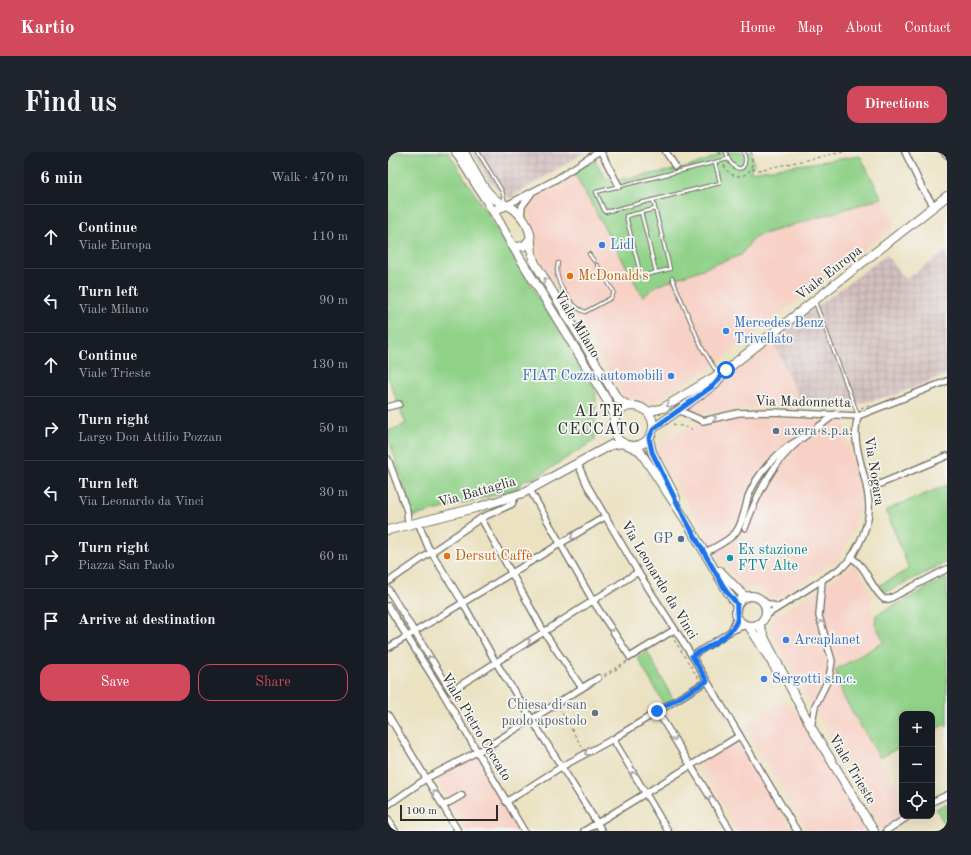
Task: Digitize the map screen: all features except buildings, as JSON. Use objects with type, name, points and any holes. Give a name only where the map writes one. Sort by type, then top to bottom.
[{"type":"main road","name":"Viale Milano","points":[[456,152],[609,402],[615,418],[614,430]]},
{"type":"main road","name":"Viale Milano","points":[[464,152],[489,194],[497,201],[513,208],[521,217],[530,232],[531,252],[535,263],[617,398],[628,406],[639,406],[648,412]]},
{"type":"main road","name":"Viale Europa","points":[[648,412],[663,408],[726,370],[947,196]]},
{"type":"main road","points":[[496,216],[497,209],[506,205]]},
{"type":"main road","points":[[512,245],[517,247],[524,246],[530,239]]},
{"type":"main road","name":"Viale Europa","points":[[654,428],[714,385],[726,370]]},
{"type":"main road","points":[[615,418],[618,412],[628,406]]},
{"type":"main road","points":[[627,444],[641,444],[649,438],[654,428],[653,419],[648,412]]},
{"type":"main road","points":[[614,430],[617,437],[640,451],[706,552],[726,591],[737,604]]},
{"type":"main road","name":"Via Battaglia","points":[[569,469],[607,443],[614,430]]},
{"type":"main road","points":[[649,438],[652,452],[685,519]]},
{"type":"main road","name":"Via Battaglia","points":[[388,530],[479,507],[530,490],[610,445],[627,444]]},
{"type":"main road","points":[[711,562],[745,597]]},
{"type":"main road","points":[[737,618],[737,604],[745,597],[755,597],[763,602],[765,606],[765,616],[759,624],[747,626]]},
{"type":"main road","name":"Viale Trieste","points":[[737,618],[747,626],[810,724],[874,831]]},
{"type":"main road","name":"Viale Trieste","points":[[759,624],[765,639],[810,724]]},
{"type":"street","points":[[506,205],[555,180],[599,152],[619,186]]},
{"type":"street","points":[[666,152],[675,166]]},
{"type":"street","points":[[905,152],[922,188],[934,206]]},
{"type":"street","points":[[944,152],[947,155]]},
{"type":"street","points":[[521,217],[522,206],[534,190]]},
{"type":"street","name":"Via Madonnetta","points":[[678,410],[702,421],[738,413],[773,412],[858,416],[947,381]]},
{"type":"street","points":[[388,407],[399,404]]},
{"type":"street","points":[[706,552],[736,532],[741,522],[749,496],[760,476],[785,447],[800,439],[835,414]]},
{"type":"street","name":"Via Nogara","points":[[765,616],[822,581],[844,566],[852,558],[867,523],[869,509],[868,490],[858,452],[855,426],[858,416]]},
{"type":"street","points":[[745,528],[755,500],[765,482],[781,457],[800,439]]},
{"type":"street","points":[[868,490],[947,456]]},
{"type":"street","points":[[388,459],[407,511],[408,524]]},
{"type":"street","name":"Via Leonardo da Vinci","points":[[578,464],[587,485],[638,572],[692,656],[797,831]]},
{"type":"street","points":[[530,490],[593,601],[630,657],[674,630]]},
{"type":"street","points":[[388,582],[481,518],[512,504],[516,495]]},
{"type":"street","points":[[388,648],[511,575],[606,516]]},
{"type":"street","points":[[481,518],[511,575],[544,632],[582,688]]},
{"type":"street","points":[[418,522],[432,553],[463,603],[495,661],[602,831]]},
{"type":"street","points":[[852,558],[862,565],[879,596],[884,599],[889,599],[947,569]]},
{"type":"street","points":[[495,661],[544,632],[638,572]]},
{"type":"street","points":[[810,724],[828,678],[832,661],[819,616],[822,581]]},
{"type":"street","name":"Viale Pietro Ceccato","points":[[388,589],[451,691],[495,661]]},
{"type":"street","points":[[763,602],[778,607]]},
{"type":"street","name":"Viale Pietro Ceccato","points":[[388,606],[406,637],[444,695],[524,831]]},
{"type":"street","points":[[731,631],[737,618]]},
{"type":"street","points":[[692,656],[731,631],[747,626]]},
{"type":"street","points":[[388,805],[427,778],[477,753],[598,678]]},
{"type":"street","points":[[506,802],[561,767],[613,739],[707,681]]},
{"type":"street","points":[[657,711],[731,831]]},
{"type":"street","points":[[388,715],[458,831]]},
{"type":"street","points":[[584,831],[739,736]]},
{"type":"street","points":[[613,739],[668,831]]},
{"type":"street","points":[[935,800],[947,794]]},
{"type":"street","points":[[443,806],[462,795]]},
{"type":"street","points":[[388,819],[395,831]]},
{"type":"street","points":[[886,831],[904,819]]},
{"type":"lane","points":[[478,152],[502,191],[506,205]]},
{"type":"lane","points":[[726,152],[728,159],[735,168],[745,166],[747,161],[744,152]]},
{"type":"lane","points":[[715,162],[720,183],[653,200],[605,212],[596,192],[619,186],[715,162],[728,159]]},
{"type":"lane","points":[[653,200],[670,269],[641,276],[626,216],[655,209]]},
{"type":"lane","points":[[641,212],[656,272]]},
{"type":"lane","points":[[589,254],[594,261]]},
{"type":"lane","points":[[558,263],[556,276],[572,304],[578,310],[585,312],[611,298],[614,292],[597,265]]},
{"type":"lane","points":[[672,278],[702,348],[718,374]]},
{"type":"lane","points":[[815,301],[858,416]]},
{"type":"path","points":[[752,169],[759,170],[843,152]]},
{"type":"path","points":[[672,422],[675,426],[692,429]]},
{"type":"path","points":[[671,635],[700,681],[586,754],[558,706],[671,635]]},
{"type":"path","points":[[598,678],[627,661],[630,657]]},
{"type":"shaded area","points":[[473,152],[585,152],[510,198],[490,182]]},
{"type":"shaded area","points":[[573,171],[643,297],[656,286],[741,255],[753,238],[760,235],[882,198],[895,225],[709,369],[650,403],[638,399],[627,401],[541,260],[534,237],[533,225],[527,207],[530,200],[543,190],[552,189],[558,192],[565,188],[562,181],[564,177]]},
{"type":"shaded area","points":[[947,251],[947,374],[898,394],[862,403],[845,406],[803,407],[772,340],[886,255],[906,279]]},
{"type":"shaded area","points":[[772,340],[803,407],[752,408],[698,413],[684,407],[717,380]]},
{"type":"shaded area","points":[[739,417],[845,420],[846,435],[859,490],[860,502],[854,528],[838,560],[775,600],[763,591],[754,587],[743,587],[731,573],[709,541],[656,449],[662,440],[696,426]]},
{"type":"shaded area","points":[[853,565],[857,568],[873,597],[870,602],[875,624],[884,642],[862,653],[844,698],[899,792],[900,819],[883,831],[856,779],[804,693],[803,688],[769,630],[774,617],[819,590]]},
{"type":"shaded area","points":[[783,701],[792,706],[797,712],[864,829],[862,831],[808,831],[744,727]]},
{"type":"shaded area","points":[[737,742],[792,831],[738,831],[699,764]]},
{"type":"shaded area","points":[[475,756],[521,831],[468,831],[436,778]]},
{"type":"green space","points":[[388,152],[448,152],[504,240],[596,391],[595,440],[532,480],[531,478],[523,481],[517,489],[411,517],[408,496],[388,437],[388,431],[406,424],[388,378]]},
{"type":"green space","points":[[717,152],[751,152],[754,162],[750,172],[860,156],[882,198],[760,235],[753,238],[741,255],[656,286],[643,297],[573,171],[596,161],[605,179],[609,178],[617,180],[686,168],[717,156]]},
{"type":"green space","points":[[947,485],[947,562],[884,593],[880,585],[909,569],[886,510]]},
{"type":"green space","points":[[947,578],[947,727],[945,724],[935,729],[935,711],[899,711],[899,748],[880,758],[844,698],[835,670],[884,642],[875,624],[876,615]]},
{"type":"green space","points":[[647,651],[674,701],[665,706],[637,657]]},
{"type":"green space","points":[[947,803],[947,828],[936,809]]},
{"type":"place","name":"Lidl","points":[[602,245]]},
{"type":"place","name":"McDonald's","points":[[570,276]]},
{"type":"place","name":"Mercedes Benz Trivellato","points":[[726,331]]},
{"type":"place","name":"FIAT Cozza automobili","points":[[671,376]]},
{"type":"place","name":"axera s.p.a.","points":[[776,431]]},
{"type":"place","name":"GP","points":[[681,539]]},
{"type":"place","name":"Dersut Caffè","points":[[447,556]]},
{"type":"place","name":"Ex stazione FTV Alte","points":[[730,558]]},
{"type":"place","name":"Arcaplanet","points":[[786,640]]},
{"type":"place","name":"Sergotti s.n.c.","points":[[764,679]]},
{"type":"place","name":"Chiesa di san paolo apostolo","points":[[595,713]]},
{"type":"district","name":"ALTE CECCATO","points":[[599,421]]},
{"type":"route","points":[[657,711],[707,681],[692,656],[731,631],[737,618],[737,604],[726,591],[711,562],[685,519],[652,452],[649,438],[654,428],[663,420],[714,385],[726,370]]}]
